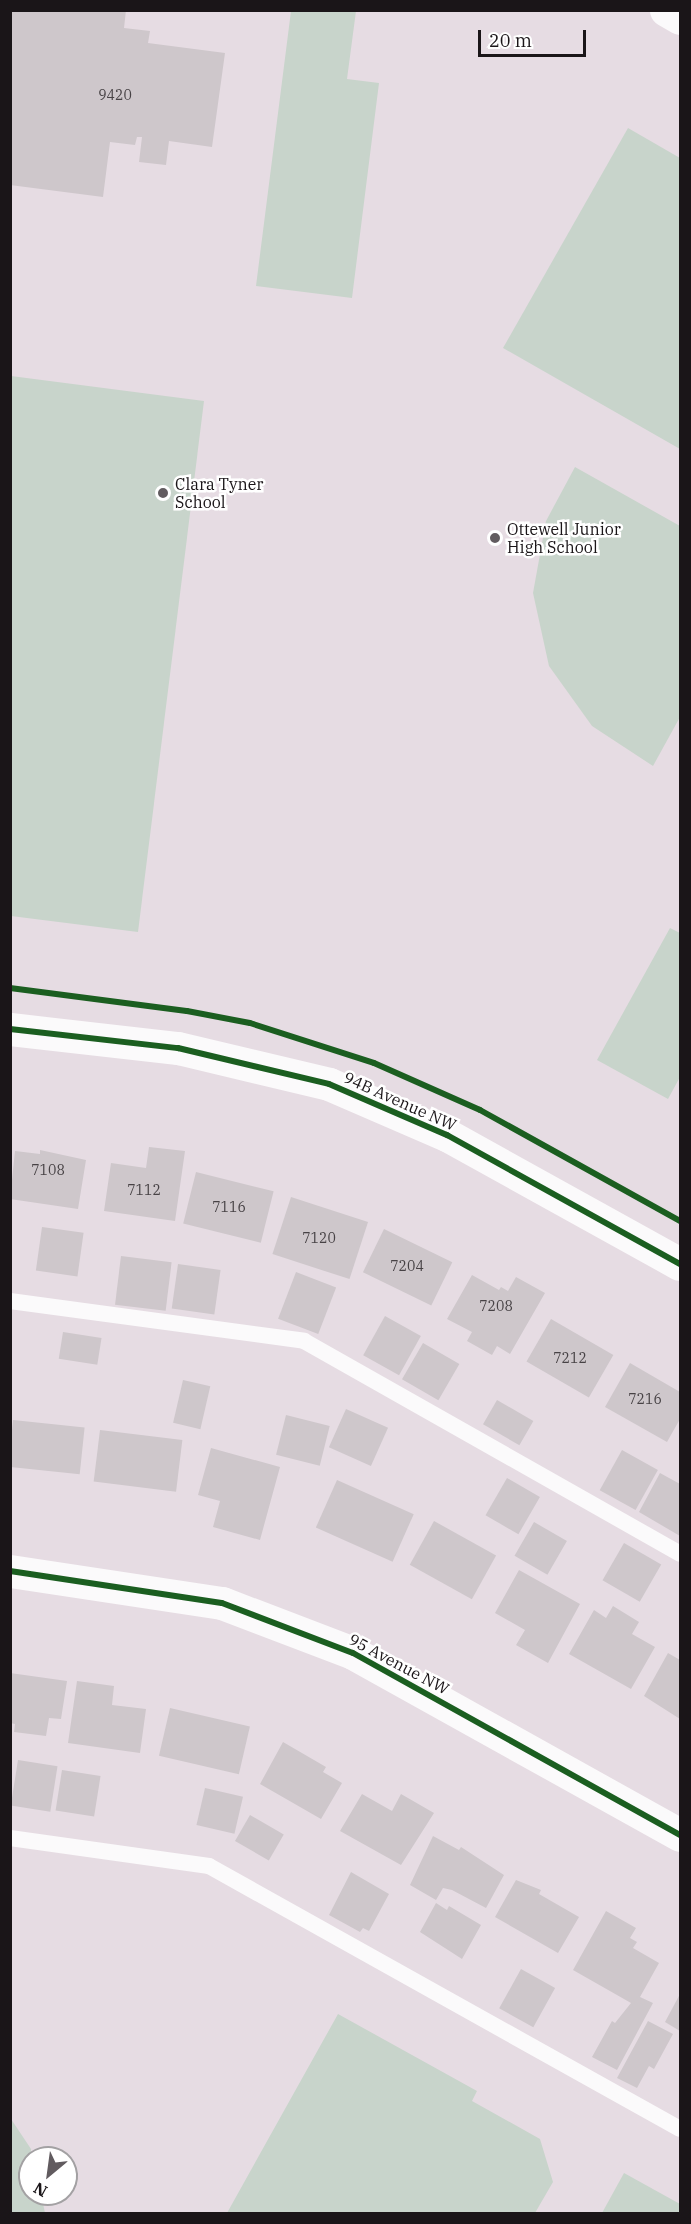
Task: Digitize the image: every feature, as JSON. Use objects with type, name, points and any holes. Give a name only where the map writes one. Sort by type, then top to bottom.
[{"type":"street","points":[[666,10],[681,18]]},
{"type":"street","name":"94B Avenue NW","points":[[10,1029],[178,1048],[329,1084],[447,1135],[681,1264]]},
{"type":"street","name":"95 Avenue NW","points":[[10,1571],[222,1603],[353,1653],[681,1835]]},
{"type":"lane","points":[[10,1301],[304,1341],[681,1554]]},
{"type":"lane","points":[[10,1838],[209,1866],[681,2129]]},
{"type":"shaded area","points":[[291,11],[356,11],[347,79],[379,83],[352,298],[256,286]]},
{"type":"shaded area","points":[[628,128],[680,158],[680,449],[503,348]]},
{"type":"shaded area","points":[[11,376],[204,401],[138,932],[11,916]]},
{"type":"shaded area","points":[[575,467],[680,526],[680,717],[653,766],[592,726],[549,666],[533,593],[546,521]]},
{"type":"shaded area","points":[[670,928],[680,933],[680,1077],[668,1099],[597,1060]]},
{"type":"shaded area","points":[[338,2014],[477,2091],[472,2101],[540,2139],[553,2182],[535,2213],[227,2213]]},
{"type":"shaded area","points":[[11,2119],[29,2146],[18,2146],[18,2206],[44,2206],[45,2213],[11,2213]]},
{"type":"shaded area","points":[[624,2173],[680,2204],[680,2213],[602,2213]]},
{"type":"building","points":[[10,10],[126,10],[124,28],[150,31],[148,43],[225,53],[212,147],[169,141],[166,165],[139,162],[142,137],[137,137],[135,145],[110,142],[103,197],[10,185]]},
{"type":"building","points":[[149,1147],[185,1151],[175,1221],[104,1211],[111,1163],[146,1168]]},
{"type":"building","points":[[40,1150],[86,1160],[78,1209],[10,1199],[15,1151],[40,1154]]},
{"type":"building","points":[[196,1172],[274,1191],[261,1243],[183,1223]]},
{"type":"building","points":[[291,1197],[368,1222],[349,1279],[272,1254]]},
{"type":"building","points":[[42,1227],[84,1233],[77,1276],[36,1271]]},
{"type":"building","points":[[384,1229],[452,1262],[431,1305],[363,1272]]},
{"type":"building","points":[[121,1256],[172,1262],[166,1311],[115,1305]]},
{"type":"building","points":[[178,1264],[221,1270],[214,1315],[172,1309]]},
{"type":"building","points":[[296,1272],[336,1287],[318,1334],[278,1319]]},
{"type":"building","points":[[472,1275],[499,1290],[501,1287],[508,1291],[516,1277],[545,1293],[510,1354],[497,1346],[492,1355],[467,1341],[472,1332],[447,1319]]},
{"type":"building","points":[[385,1316],[421,1336],[399,1375],[363,1355]]},
{"type":"building","points":[[551,1319],[613,1355],[589,1397],[526,1361]]},
{"type":"building","points":[[63,1332],[102,1338],[97,1365],[59,1359]]},
{"type":"building","points":[[423,1343],[459,1364],[438,1400],[402,1379]]},
{"type":"building","points":[[630,1363],[680,1392],[680,1419],[667,1442],[605,1407]]},
{"type":"building","points":[[183,1380],[210,1386],[200,1429],[173,1423]]},
{"type":"building","points":[[497,1400],[533,1421],[519,1445],[483,1424]]},
{"type":"building","points":[[346,1409],[388,1428],[371,1466],[329,1447]]},
{"type":"building","points":[[286,1415],[330,1426],[320,1466],[276,1455]]},
{"type":"building","points":[[13,1420],[85,1428],[80,1474],[10,1467]]},
{"type":"building","points":[[100,1430],[182,1440],[176,1492],[94,1482]]},
{"type":"building","points":[[211,1448],[280,1467],[260,1540],[213,1527],[220,1501],[198,1495]]},
{"type":"building","points":[[622,1450],[658,1470],[636,1510],[600,1490]]},
{"type":"building","points":[[660,1473],[680,1484],[680,1536],[639,1512]]},
{"type":"building","points":[[507,1478],[540,1497],[518,1534],[486,1515]]},
{"type":"building","points":[[337,1480],[414,1514],[393,1562],[316,1528]]},
{"type":"building","points":[[434,1521],[496,1555],[472,1599],[410,1565]]},
{"type":"building","points":[[534,1522],[567,1541],[547,1575],[514,1556]]},
{"type":"building","points":[[624,1543],[661,1564],[640,1602],[602,1580]]},
{"type":"building","points":[[519,1570],[580,1604],[548,1663],[516,1645],[525,1630],[495,1613]]},
{"type":"building","points":[[613,1606],[639,1622],[632,1634],[655,1647],[631,1689],[569,1654],[594,1610],[606,1618]]},
{"type":"building","points":[[668,1653],[680,1660],[680,1719],[644,1696]]},
{"type":"building","points":[[10,1673],[67,1681],[61,1719],[49,1718],[46,1736],[14,1732],[15,1724],[10,1723]]},
{"type":"building","points":[[77,1681],[114,1686],[112,1705],[146,1709],[140,1753],[68,1743]]},
{"type":"building","points":[[170,1708],[250,1726],[239,1774],[159,1756]]},
{"type":"building","points":[[283,1742],[326,1767],[323,1772],[342,1783],[321,1819],[260,1784]]},
{"type":"building","points":[[18,1760],[58,1766],[50,1812],[11,1805]]},
{"type":"building","points":[[62,1770],[101,1776],[94,1817],[56,1810]]},
{"type":"building","points":[[205,1788],[243,1797],[234,1834],[196,1825]]},
{"type":"building","points":[[362,1794],[392,1811],[401,1794],[434,1813],[401,1865],[340,1831]]},
{"type":"building","points":[[250,1815],[284,1834],[269,1860],[235,1841]]},
{"type":"building","points":[[433,1836],[459,1850],[461,1847],[504,1875],[486,1908],[452,1890],[443,1888],[436,1900],[410,1885]]},
{"type":"building","points":[[351,1872],[389,1894],[369,1931],[363,1928],[360,1932],[329,1915]]},
{"type":"building","points":[[516,1880],[541,1890],[539,1894],[579,1917],[558,1953],[495,1917]]},
{"type":"building","points":[[436,1903],[447,1910],[449,1906],[481,1925],[462,1959],[420,1932]]},
{"type":"building","points":[[606,1911],[636,1928],[630,1938],[637,1942],[633,1948],[659,1963],[640,1997],[653,2003],[617,2070],[592,2057],[612,2021],[615,2023],[631,2003],[573,1970]]},
{"type":"building","points":[[521,1969],[555,1988],[533,2027],[499,2008]]},
{"type":"building","points":[[680,1994],[680,2031],[665,2022]]},
{"type":"building","points":[[648,2021],[673,2034],[654,2069],[649,2066],[637,2088],[617,2078]]},
{"type":"cycle path","points":[[10,988],[187,1011],[250,1023],[374,1063],[480,1110],[680,1221]]},
{"type":"cycle path","points":[[10,1029],[178,1048],[329,1084],[447,1135],[680,1264]]},
{"type":"cycle path","points":[[10,1571],[222,1603],[353,1653],[680,1835]]},
{"type":"place","name":"Clara Tyner School","points":[[163,493]]},
{"type":"place","name":"Ottewell Junior High School","points":[[495,538]]}]
